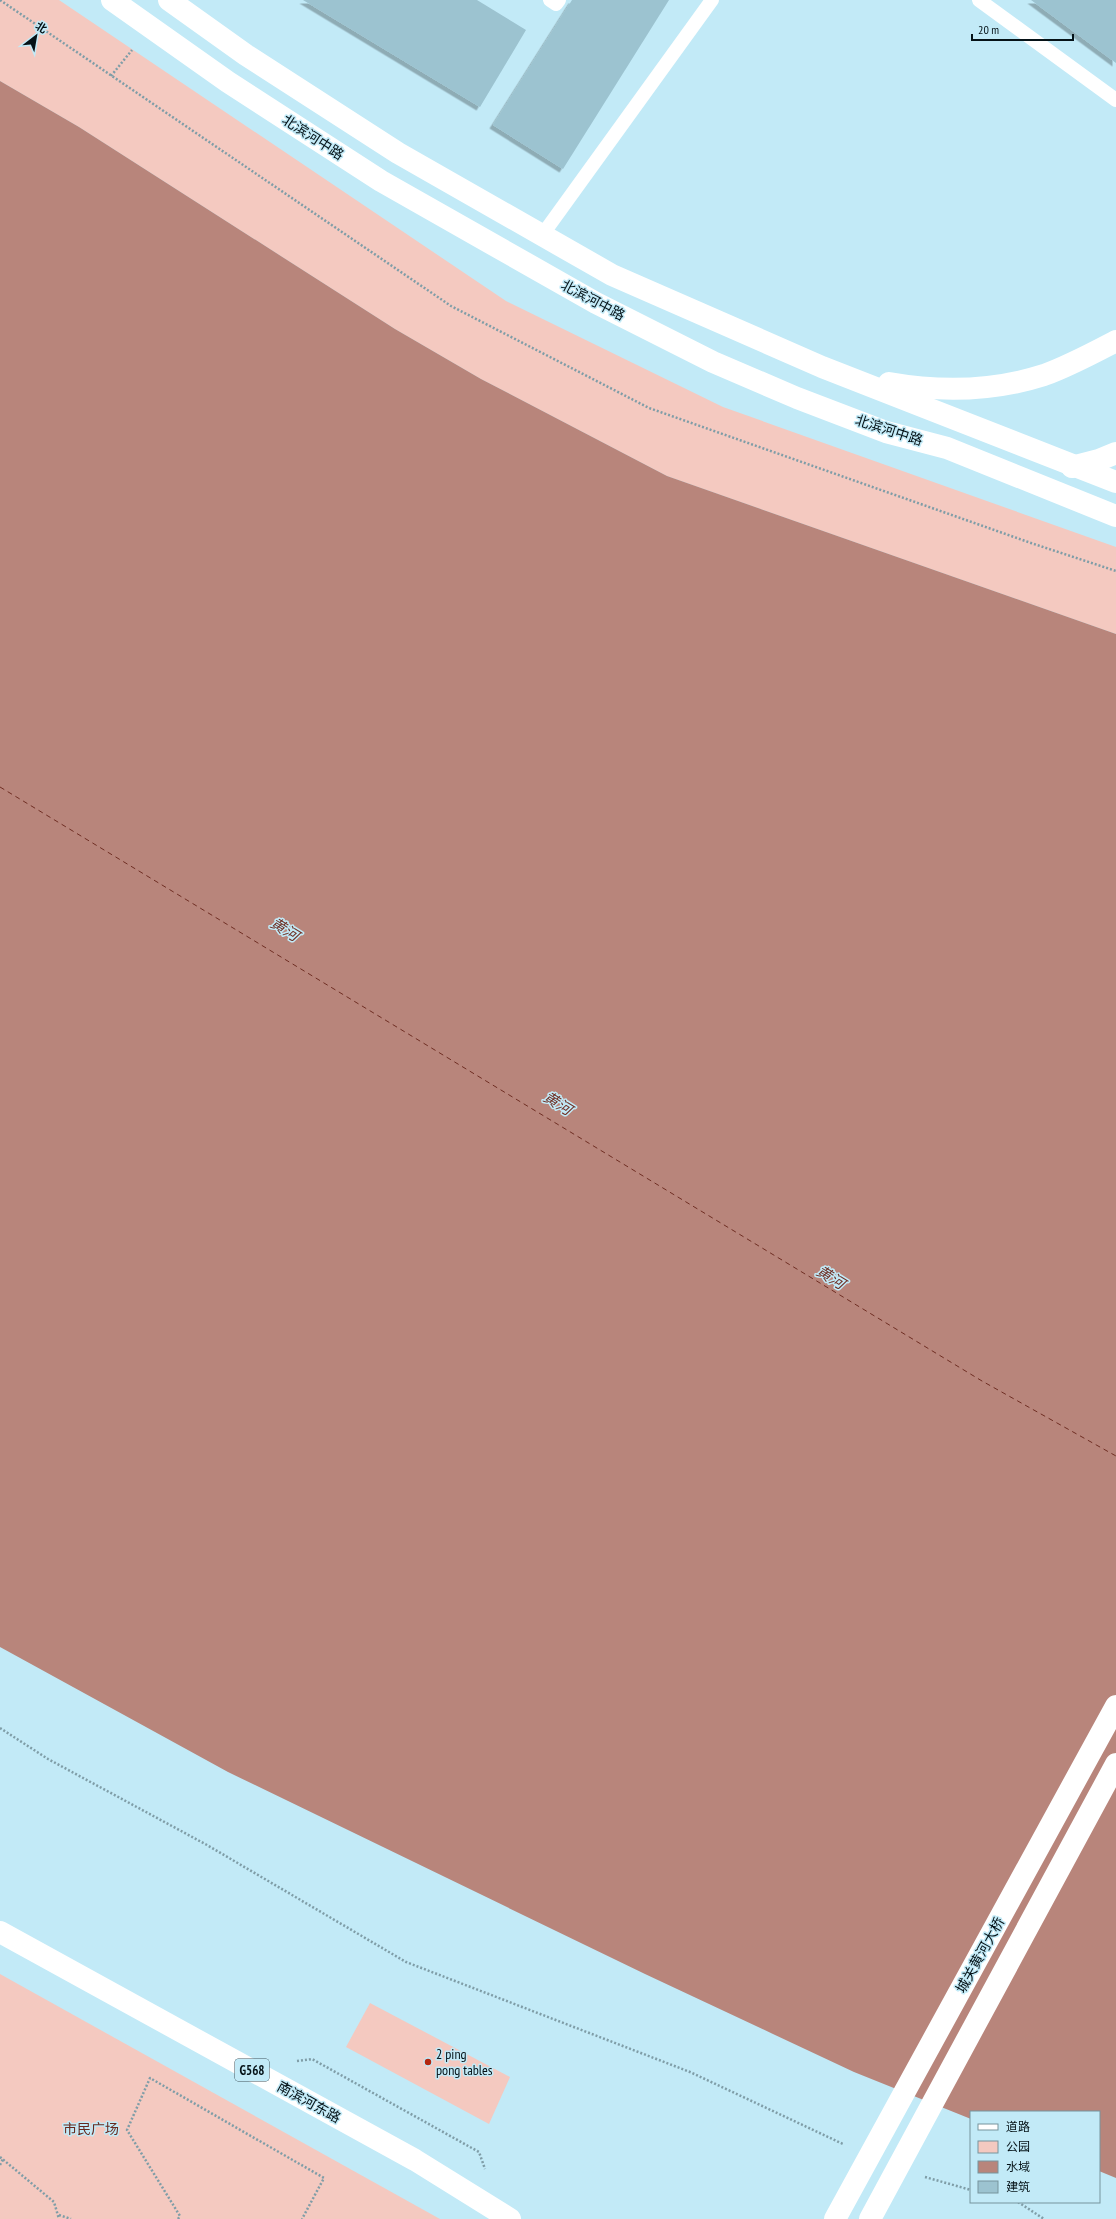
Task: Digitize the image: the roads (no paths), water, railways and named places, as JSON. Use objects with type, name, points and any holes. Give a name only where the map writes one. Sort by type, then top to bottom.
[{"type":"main road","name":"北滨河中路","points":[[112,0],[228,82],[381,181],[596,303],[713,362],[797,398],[886,432],[947,448],[1116,516]]},
{"type":"main road","points":[[169,0],[246,55],[398,153],[543,234],[612,275],[822,367],[949,415],[1033,451],[1078,466],[1116,482]]},
{"type":"main road","points":[[822,367],[908,386],[946,390],[992,386],[1043,375],[1116,341]]},
{"type":"main road","points":[[947,448],[1006,470],[1047,471],[1078,466],[1116,452]]},
{"type":"main road","name":"城关黄河大桥","points":[[839,2212],[1116,1706]]},
{"type":"main road","name":"城关黄河大桥","points":[[870,2219],[1116,1764]]},
{"type":"main road","name":"南滨河东路","points":[[0,1932],[415,2160],[508,2217]]},
{"type":"lane","points":[[550,0],[556,4],[559,0]]},
{"type":"lane","points":[[543,234],[712,0]]},
{"type":"lane","points":[[979,0],[1116,100]]},
{"type":"water","name":"黄河","points":[[0,81],[79,127],[395,329],[481,379],[667,476],[1116,634],[1116,2178],[1100,2171],[1100,2111],[970,2111],[970,2119],[854,2072],[645,1974],[228,1772],[0,1647]]},
{"type":"place","name":"2 ping pong tables","points":[[428,2062]]},
{"type":"park label","name":"市民广场","points":[[91,2129]]}]
